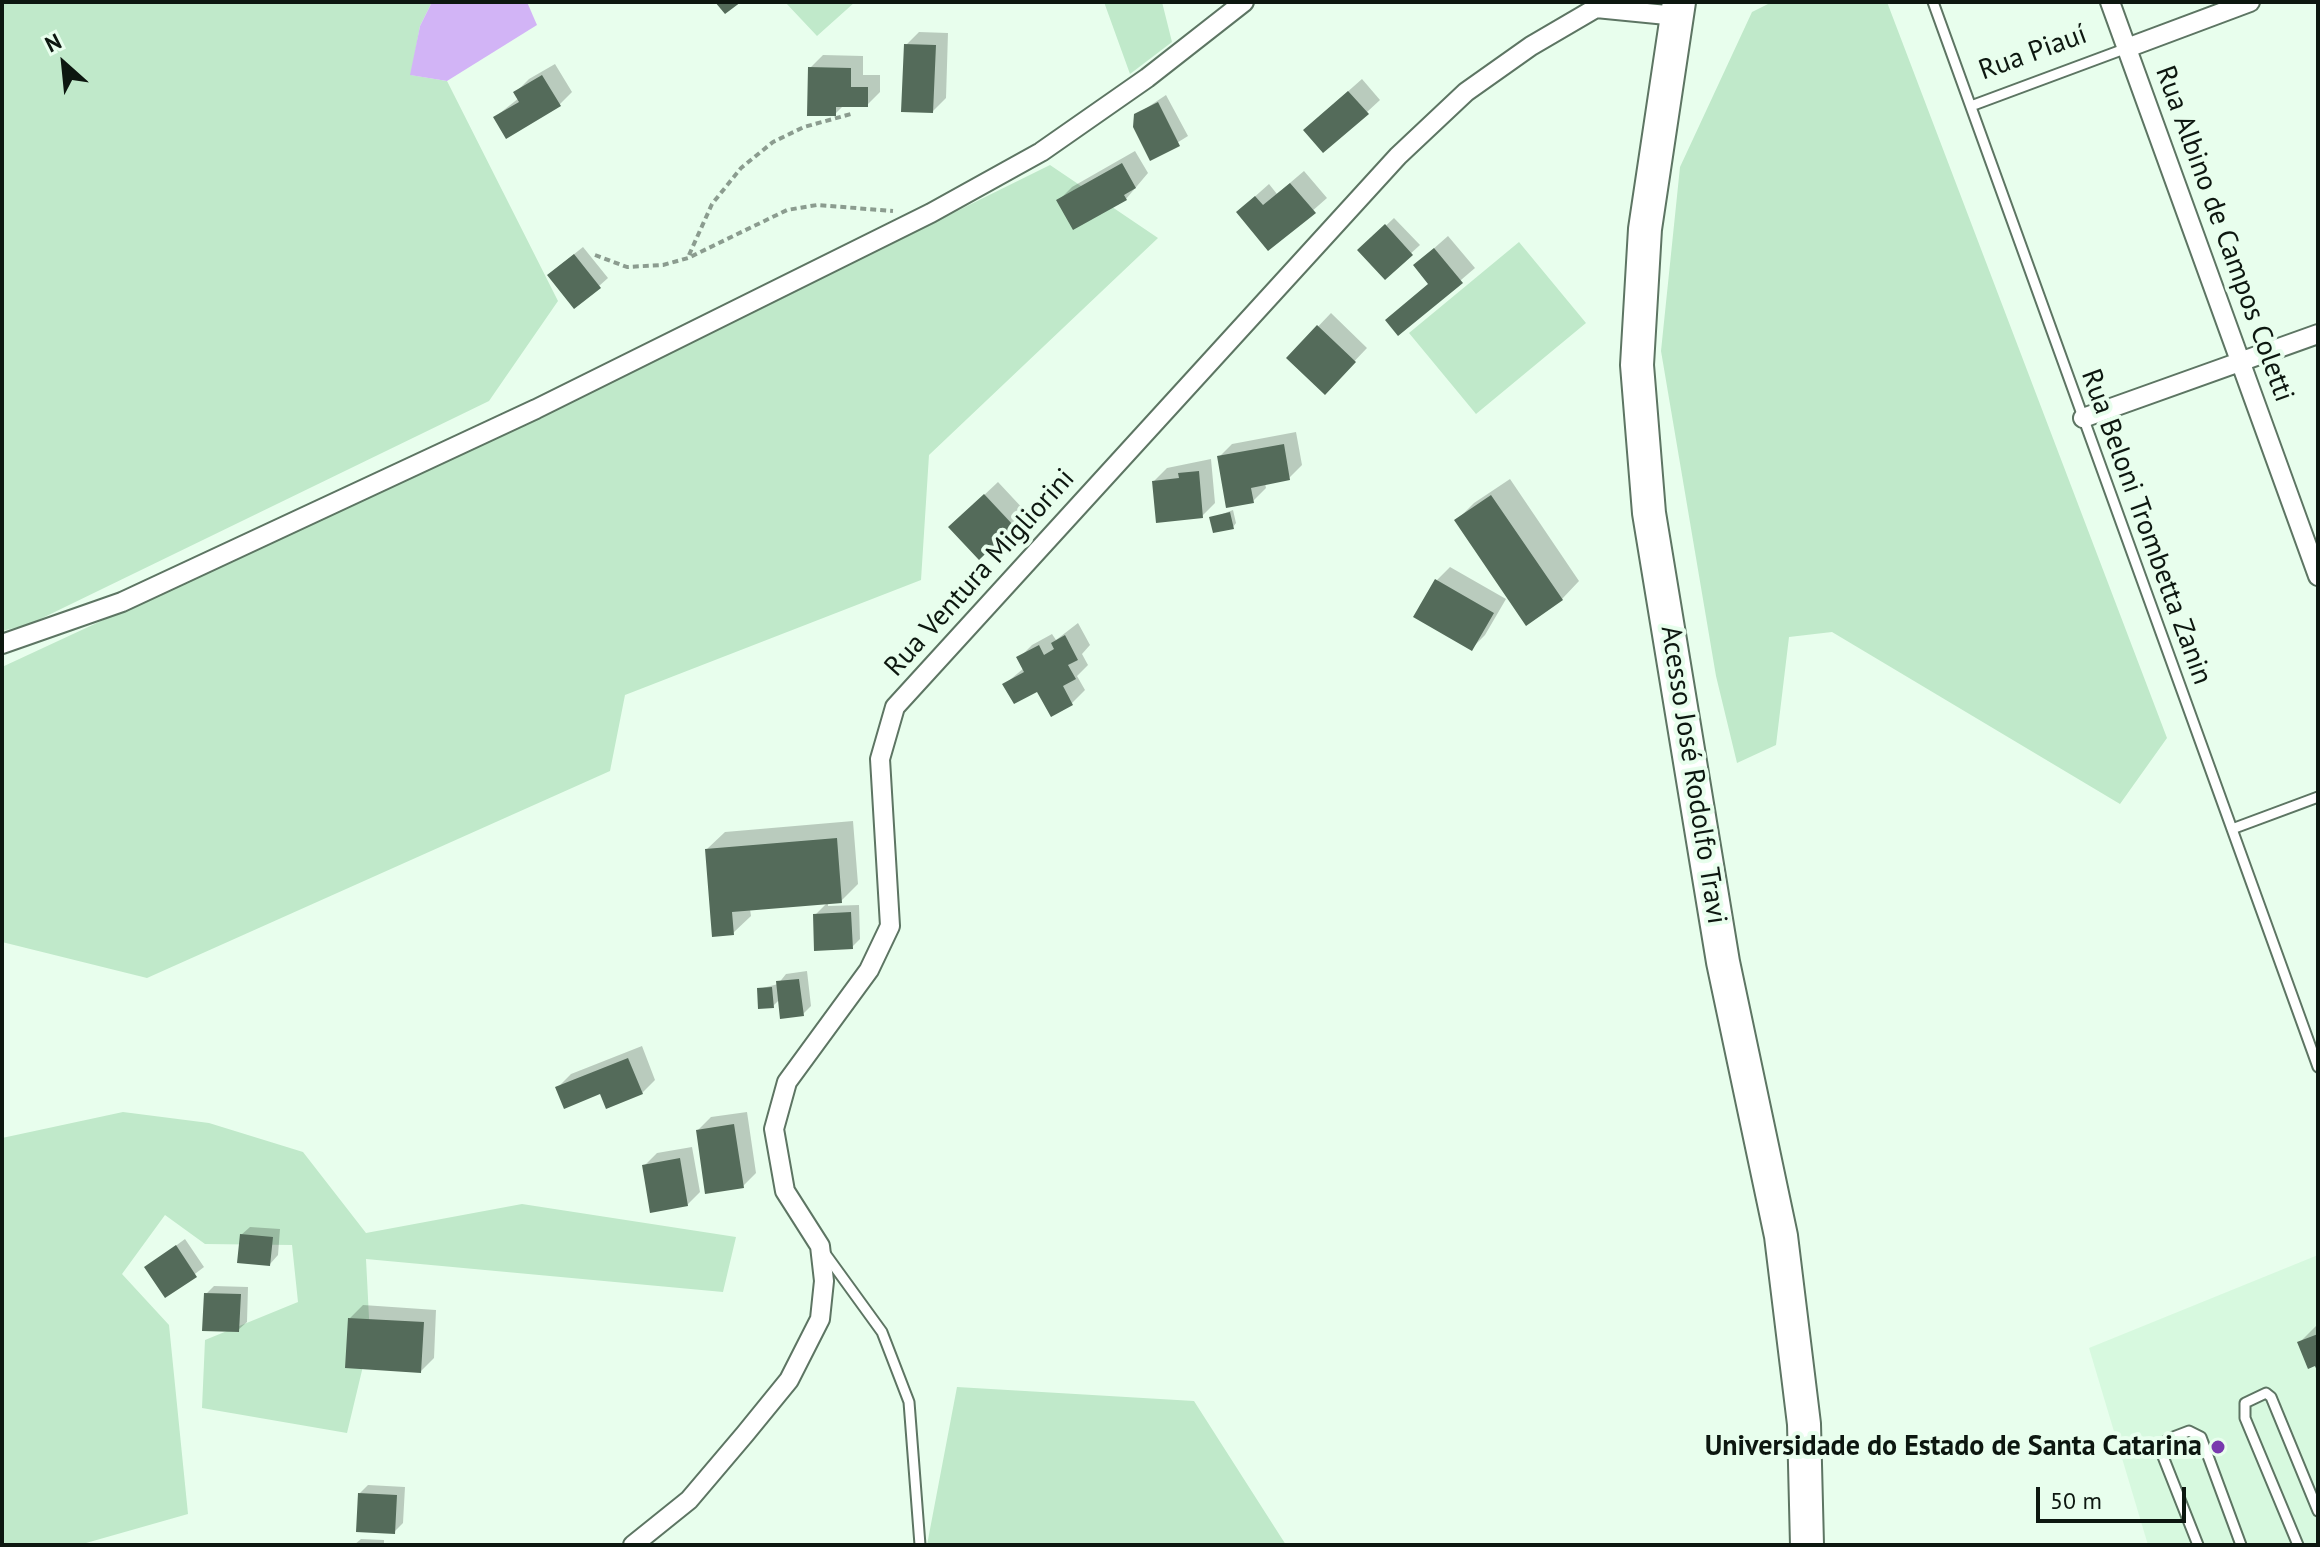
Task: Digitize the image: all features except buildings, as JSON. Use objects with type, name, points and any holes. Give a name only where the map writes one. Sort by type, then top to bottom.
[{"type":"highway","name":"Acesso José Rodolfo Travi","points":[[1678,9],[1645,229],[1637,365],[1649,513],[1723,962],[1781,1236],[1804,1424],[1807,1545]]},
{"type":"street","points":[[2,644],[122,602],[536,409],[931,213],[1041,152],[1147,78],[1244,2]]},
{"type":"street","name":"Rua Albino de Campos Coletti","points":[[2110,2],[2318,576]]},
{"type":"street","name":"Rua Piauí","points":[[2127,48],[2250,2]]},
{"type":"street","name":"Rua Ventura Migliorini","points":[[633,1545],[689,1500],[789,1380],[820,1319],[824,1281],[820,1246],[785,1191],[774,1129],[787,1082],[869,970],[890,926],[880,759],[895,707],[1398,156],[1466,92],[1589,5],[1678,9]]},
{"type":"street","points":[[2083,418],[2318,334]]},
{"type":"lane","name":"Rua Beloni Trombetta Zanin","points":[[1933,2],[2318,1067]]},
{"type":"lane","name":"Rua Piauí","points":[[1971,106],[2127,48]]},
{"type":"lane","points":[[2232,829],[2318,797]]},
{"type":"lane","points":[[820,1246],[882,1332],[909,1402],[920,1545]]},
{"type":"lane","points":[[2298,1545],[2245,1418],[2245,1403],[2266,1393],[2271,1397],[2318,1511]]},
{"type":"lane","points":[[2198,1545],[2162,1454],[2168,1439],[2189,1431],[2201,1437],[2241,1545]]},
{"type":"path","points":[[688,258],[712,204],[741,168],[773,142],[804,127],[851,114]]},
{"type":"path","points":[[595,255],[627,267],[663,265],[688,258],[787,210],[817,205],[931,213]]},
{"type":"shaded area","points":[[2,2],[432,2],[420,26],[411,75],[447,81],[558,301],[489,401],[30,624],[2,631]]},
{"type":"shaded area","points":[[432,2],[527,2],[537,25],[447,81],[410,75],[420,26]]},
{"type":"shaded area","points":[[785,2],[855,2],[817,36]]},
{"type":"shaded area","points":[[1104,2],[1162,2],[1172,42],[1130,74]]},
{"type":"shaded area","points":[[1772,2],[1887,2],[2167,738],[2120,804],[1832,632],[1789,637],[1776,745],[1737,763],[1716,676],[1661,351],[1680,167],[1752,12]]},
{"type":"shaded area","points":[[1050,165],[1158,238],[929,455],[921,580],[625,695],[610,771],[147,978],[2,942],[2,667],[536,419]]},
{"type":"shaded area","points":[[1519,242],[1586,323],[1476,414],[1409,333]]},
{"type":"shaded area","points":[[123,1112],[209,1123],[303,1152],[366,1233],[522,1204],[736,1237],[723,1292],[366,1259],[370,1337],[347,1433],[202,1408],[205,1340],[298,1302],[292,1245],[205,1244],[165,1215],[122,1274],[169,1325],[188,1514],[79,1545],[2,1545],[2,1138]]},
{"type":"shaded area","name":"Universidade do Estado de Santa Catarina","points":[[2318,1255],[2318,1545],[2148,1545],[2089,1348]]},
{"type":"shaded area","points":[[957,1387],[1194,1401],[1286,1545],[927,1545]]},
{"type":"place","name":"Universidade do Estado de Santa Catarina","points":[[2218,1447]]}]
